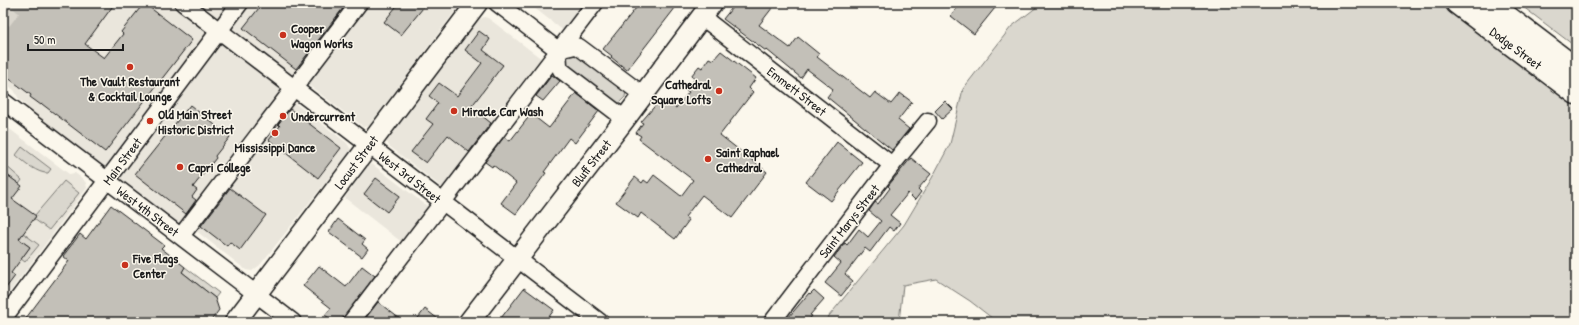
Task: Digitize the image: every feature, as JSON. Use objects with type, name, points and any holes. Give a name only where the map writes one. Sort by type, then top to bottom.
[{"type":"highway","name":"Dodge Street","points":[[1457,3],[1576,93]]},
{"type":"highway","name":"Dodge Street","points":[[1489,3],[1576,69]]},
{"type":"main road","name":"Locust Street","points":[[235,322],[477,3]]},
{"type":"main road","name":"Bluff Street","points":[[469,322],[707,10]]},
{"type":"street","name":"West 3rd Street","points":[[182,3],[600,322]]},
{"type":"street","name":"Main Street","points":[[3,319],[240,3]]},
{"type":"street","points":[[181,236],[295,89],[359,3]]},
{"type":"street","points":[[497,3],[558,50],[559,65],[561,70],[625,119]]},
{"type":"street","points":[[351,322],[595,3]]},
{"type":"street","name":"Emmett Street","points":[[707,10],[892,165]]},
{"type":"street","points":[[558,50],[575,46],[579,47],[643,95]]},
{"type":"street","name":"West 4th Street","points":[[3,101],[293,322]]},
{"type":"street","name":"Saint Marys Street","points":[[772,322],[892,165],[928,121]]},
{"type":"shaded area","points":[[3,3],[461,3],[369,126],[363,127],[302,80],[288,98],[347,143],[351,150],[260,265],[252,271],[246,270],[190,226],[181,236],[21,114],[27,106],[19,99],[14,90],[3,82]]},
{"type":"shaded area","points":[[528,3],[595,3],[569,35]]},
{"type":"shaded area","points":[[1042,3],[1441,3],[1576,104],[1576,322],[997,322],[970,301],[936,279],[903,285],[899,322],[824,322],[904,225],[950,144],[963,89],[1011,27]]},
{"type":"shaded area","points":[[1518,3],[1576,3],[1576,47]]},
{"type":"shaded area","points":[[484,17],[488,18],[547,63],[449,193],[389,146],[387,142],[478,20]]},
{"type":"shaded area","points":[[571,50],[626,91],[625,97],[618,104],[564,66],[563,58]]},
{"type":"shaded area","points":[[3,124],[69,174],[75,173],[83,179],[87,188],[3,301]]},
{"type":"shaded area","points":[[22,147],[51,169],[48,173],[36,170],[16,155]]},
{"type":"shaded area","points":[[4,164],[22,180],[19,184],[3,172]]},
{"type":"shaded area","points":[[372,164],[435,212],[408,247],[345,198],[367,167]]},
{"type":"shaded area","points":[[64,181],[79,193],[49,230],[34,219],[36,217],[35,215]]},
{"type":"shaded area","points":[[23,233],[39,245],[25,262],[21,259],[30,247],[19,239]]},
{"type":"shaded area","points":[[185,267],[219,293],[215,298],[182,272]]},
{"type":"building","points":[[3,3],[115,3],[85,44],[104,58],[123,34],[121,32],[144,3],[192,40],[105,152],[42,104],[41,105],[30,97],[31,95],[3,74]]},
{"type":"building","name":"Cooper Wagon Works","points":[[263,3],[347,3],[296,69],[243,28]]},
{"type":"building","points":[[399,3],[427,3],[401,35],[384,22]]},
{"type":"building","points":[[640,3],[679,3],[627,70],[603,49]]},
{"type":"building","points":[[736,3],[776,3],[759,25],[790,48],[798,37],[819,54],[817,57],[870,98],[875,92],[891,104],[900,93],[912,102],[898,120],[909,129],[892,150],[827,97],[833,89],[807,69],[801,78],[767,50],[766,51],[723,19]]},
{"type":"building","points":[[961,3],[999,3],[974,34],[951,16]]},
{"type":"building","points":[[479,31],[490,39],[483,50],[503,65],[471,107],[491,123],[469,152],[448,135],[426,163],[411,152],[433,124],[426,119],[438,103],[429,96],[439,83],[457,96],[482,63],[465,50]]},
{"type":"building","points":[[721,51],[756,78],[749,88],[753,92],[720,135],[767,172],[732,218],[702,195],[685,217],[689,220],[675,239],[641,213],[638,218],[616,202],[635,177],[642,183],[644,180],[648,183],[654,175],[681,196],[693,180],[639,139],[641,136],[636,133],[643,123],[641,122],[660,100],[665,104],[667,102],[676,108],[689,92],[686,90],[695,79],[691,76],[699,66],[702,68],[709,58],[713,60]]},
{"type":"building","points":[[552,75],[560,81],[543,101],[536,96]]},
{"type":"building","points":[[576,93],[599,111],[575,143],[569,138],[516,214],[501,203],[516,183],[493,165],[492,167],[485,162],[504,137],[510,141],[531,114],[549,128]]},
{"type":"building","points":[[945,101],[953,109],[942,119],[935,111]]},
{"type":"building","points":[[190,105],[230,137],[215,156],[216,158],[193,187],[197,190],[192,197],[196,200],[186,214],[135,174]]},
{"type":"building","points":[[290,109],[341,148],[318,178],[269,140],[280,126],[278,124]]},
{"type":"building","points":[[837,142],[862,162],[831,201],[806,182]]},
{"type":"building","points":[[911,158],[931,174],[918,189],[921,192],[915,200],[908,193],[890,215],[900,223],[894,231],[889,227],[870,252],[865,248],[845,274],[853,281],[841,296],[825,283],[841,263],[834,257],[845,243],[847,245],[859,229],[868,237],[881,221],[869,211],[875,202],[878,204],[890,188],[888,186]]},
{"type":"building","points":[[3,172],[22,186],[12,199],[36,216],[19,239],[30,247],[11,273],[15,276],[3,292]]},
{"type":"building","points":[[376,178],[400,196],[387,212],[364,194]]},
{"type":"building","points":[[230,188],[266,215],[240,250],[230,242],[227,246],[201,226]]},
{"type":"building","name":"Five Flags Center","points":[[111,205],[164,245],[161,248],[185,267],[182,272],[215,298],[219,310],[210,322],[23,322],[69,261],[63,256],[80,234],[86,239]]},
{"type":"building","points":[[338,219],[365,240],[362,244],[368,249],[362,257],[329,232]]},
{"type":"building","points":[[319,266],[346,287],[362,266],[375,276],[340,322],[334,322],[325,315],[331,308],[303,286]]},
{"type":"building","points":[[524,288],[554,310],[545,322],[498,322]]},
{"type":"building","points":[[814,290],[824,299],[810,315],[812,316],[807,322],[793,322],[788,318],[809,293],[810,294]]},
{"type":"building","points":[[378,302],[404,322],[368,322],[365,319]]},
{"type":"building","points":[[425,309],[442,322],[415,322]]},
{"type":"tunnel","points":[[3,21],[17,3]]},
{"type":"place","name":"Cooper Wagon Works","points":[[283,35]]},
{"type":"place","name":"The Vault Restaurant & Cocktail Lounge","points":[[130,67]]},
{"type":"place","name":"Cathedral Square Lofts","points":[[719,91]]},
{"type":"place","name":"Miracle Car Wash","points":[[454,111]]},
{"type":"place","name":"Undercurrent","points":[[283,116]]},
{"type":"place","name":"Old Main Street Historic District","points":[[150,121]]},
{"type":"place","name":"Mississippi Dance","points":[[275,133]]},
{"type":"place","name":"Saint Raphael Cathedral","points":[[708,159]]},
{"type":"place","name":"Capri College","points":[[180,167]]},
{"type":"place","name":"Five Flags Center","points":[[125,265]]}]
